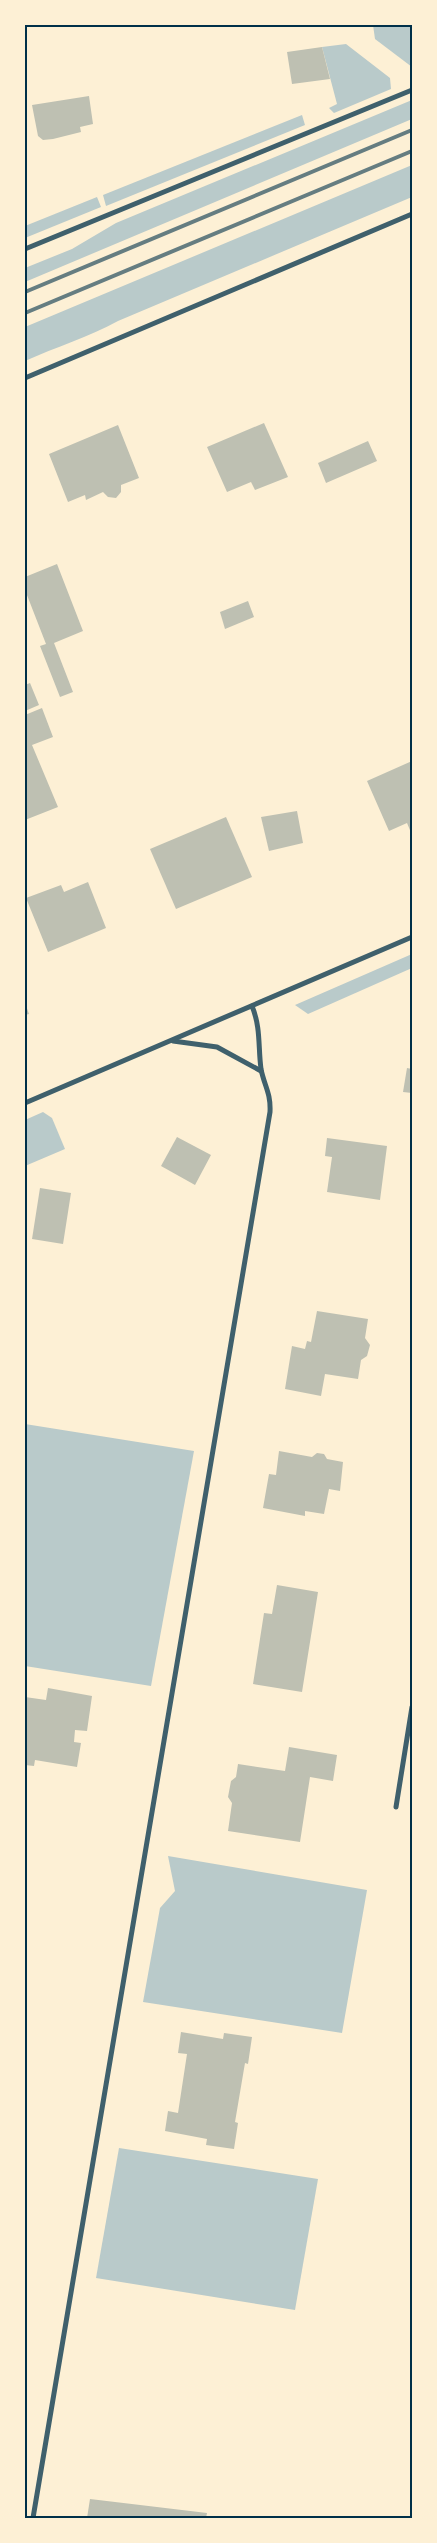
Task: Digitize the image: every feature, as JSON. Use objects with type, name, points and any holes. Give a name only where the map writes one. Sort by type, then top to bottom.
[{"type":"street","points":[[25,249],[412,90]]},
{"type":"street","points":[[25,378],[412,214]]},
{"type":"street","points":[[25,1103],[412,937]]},
{"type":"street","points":[[33,2518],[270,1112],[270,1096],[262,1071],[260,1032],[252,1006]]},
{"type":"street","points":[[171,1041],[217,1047],[262,1071]]},
{"type":"street","points":[[396,1807],[412,1708]]},
{"type":"shaded area","points":[[373,25],[412,25],[412,67],[375,39]]},
{"type":"shaded area","points":[[346,44],[390,78],[391,89],[334,113],[329,108],[337,104],[322,47]]},
{"type":"shaded area","points":[[412,100],[412,119],[25,282],[25,268],[72,249],[116,223]]},
{"type":"shaded area","points":[[302,115],[305,125],[106,206],[103,195]]},
{"type":"shaded area","points":[[412,165],[412,197],[25,361],[25,327]]},
{"type":"shaded area","points":[[97,197],[101,207],[25,238],[25,226]]},
{"type":"shaded area","points":[[412,954],[412,968],[308,1014],[295,1005]]},
{"type":"shaded area","points":[[43,1112],[52,1118],[65,1149],[25,1166],[25,1120]]},
{"type":"shaded area","points":[[25,1424],[194,1451],[151,1686],[25,1666]]},
{"type":"shaded area","points":[[168,1856],[367,1890],[342,2033],[143,2002],[160,1908],[175,1891]]},
{"type":"shaded area","points":[[119,2148],[318,2179],[295,2310],[96,2278]]},
{"type":"building","points":[[322,47],[330,79],[292,84],[287,52]]},
{"type":"building","points":[[89,96],[93,124],[80,127],[81,132],[53,139],[43,140],[38,136],[32,105]]},
{"type":"building","points":[[264,423],[288,477],[255,490],[251,482],[227,492],[207,447]]},
{"type":"building","points":[[118,425],[139,478],[121,485],[121,492],[116,498],[108,497],[103,492],[86,500],[85,495],[68,502],[49,454]]},
{"type":"building","points":[[368,441],[377,461],[326,483],[318,463]]},
{"type":"building","points":[[57,564],[83,631],[54,643],[73,692],[60,697],[40,646],[46,644],[25,590],[25,577]]},
{"type":"building","points":[[248,601],[254,617],[225,629],[220,612]]},
{"type":"building","points":[[30,683],[39,705],[25,711],[25,685]]},
{"type":"building","points":[[42,708],[53,737],[32,745],[58,807],[25,820],[25,715]]},
{"type":"building","points":[[412,761],[412,835],[407,823],[389,831],[367,781]]},
{"type":"building","points":[[297,811],[303,843],[269,851],[261,817]]},
{"type":"building","points":[[226,817],[252,877],[176,909],[150,849]]},
{"type":"building","points":[[88,882],[106,928],[48,952],[26,898],[61,885],[64,892]]},
{"type":"building","points":[[25,1003],[29,1014],[25,1015]]},
{"type":"building","points":[[407,1068],[412,1069],[412,1093],[403,1092]]},
{"type":"building","points":[[177,1137],[211,1155],[195,1185],[161,1166]]},
{"type":"building","points":[[327,1138],[387,1146],[380,1200],[327,1192],[332,1157],[325,1156]]},
{"type":"building","points":[[40,1188],[71,1193],[63,1244],[32,1239]]},
{"type":"building","points":[[317,1311],[368,1319],[365,1338],[370,1345],[367,1356],[361,1360],[358,1379],[325,1374],[321,1396],[285,1389],[292,1346],[305,1349],[307,1341],[311,1342]]},
{"type":"building","points":[[279,1451],[312,1457],[317,1453],[324,1454],[327,1459],[343,1462],[340,1491],[329,1489],[324,1514],[305,1511],[305,1516],[263,1508],[269,1474],[276,1475]]},
{"type":"building","points":[[277,1585],[318,1592],[302,1692],[253,1684],[264,1613],[272,1614]]},
{"type":"building","points":[[48,1688],[92,1696],[87,1731],[75,1730],[74,1742],[81,1743],[77,1767],[35,1760],[34,1766],[25,1765],[25,1697],[46,1700]]},
{"type":"building","points":[[289,1747],[337,1755],[333,1781],[310,1777],[300,1842],[228,1831],[232,1803],[228,1797],[231,1781],[236,1777],[238,1764],[285,1771]]},
{"type":"building","points":[[181,2032],[223,2039],[224,2033],[252,2037],[248,2064],[245,2063],[235,2122],[238,2123],[234,2149],[206,2145],[207,2139],[165,2131],[168,2111],[178,2113],[187,2054],[178,2053]]},
{"type":"building","points":[[90,2499],[207,2513],[206,2518],[87,2518]]},
{"type":"railway","points":[[25,292],[412,130]]},
{"type":"railway","points":[[25,313],[412,151]]}]
